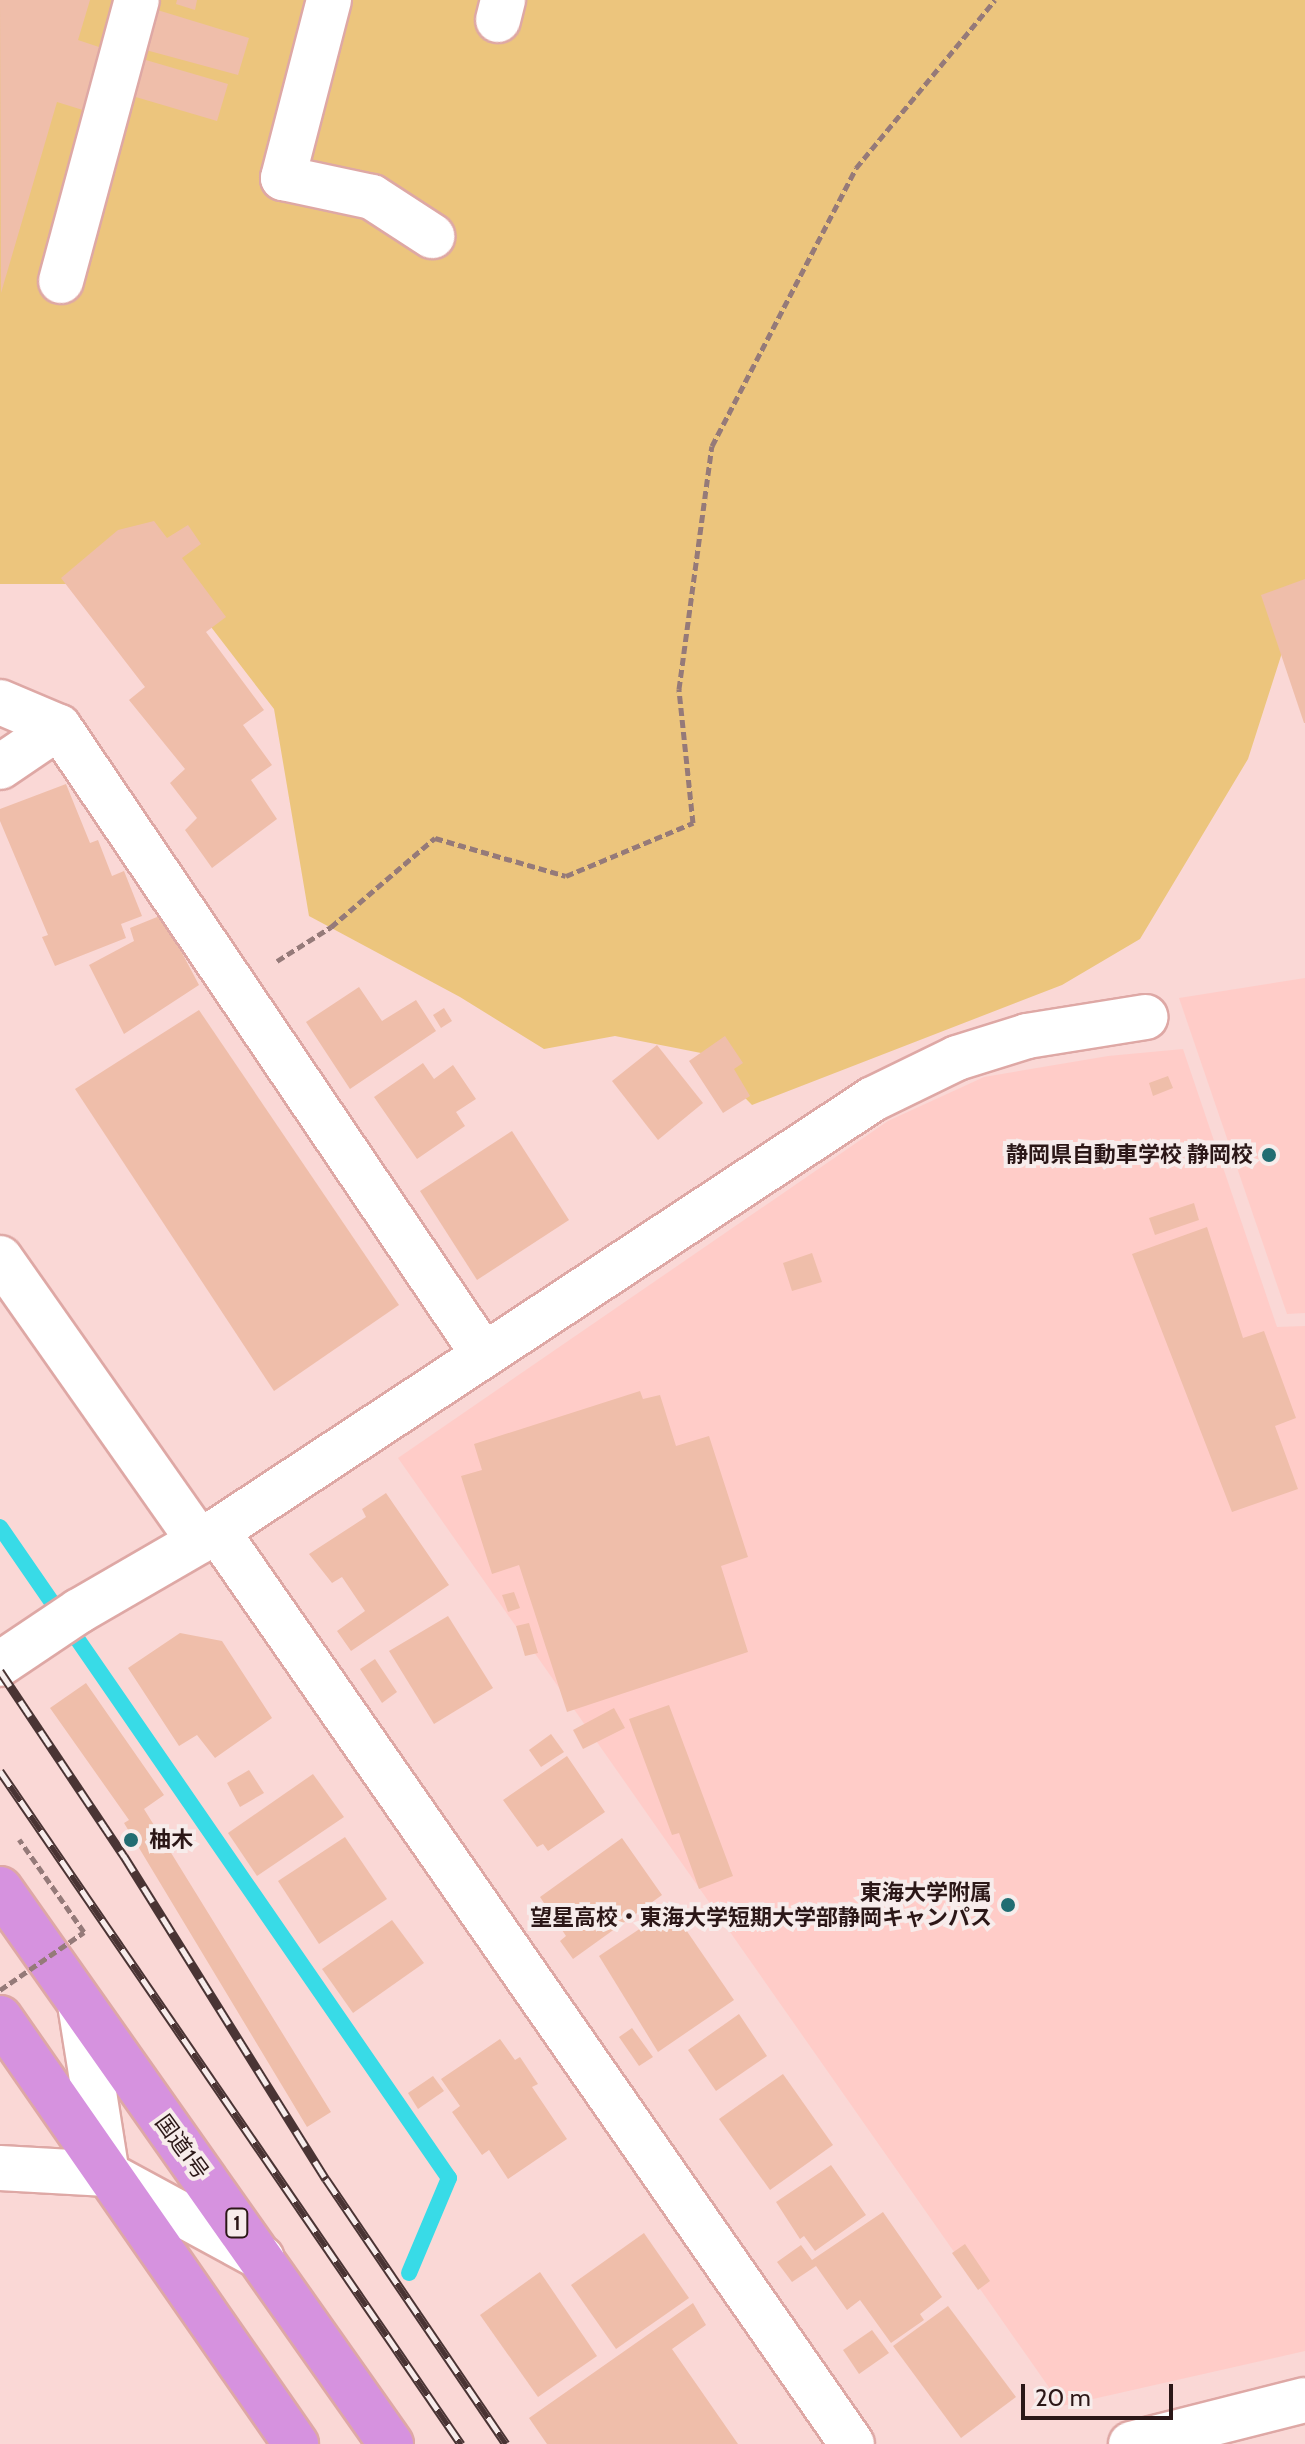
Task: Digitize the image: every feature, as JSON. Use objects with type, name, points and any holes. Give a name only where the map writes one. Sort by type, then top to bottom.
[{"type":"highway","name":"国道1号","points":[[0,1889],[391,2444]]},
{"type":"highway","points":[[0,2018],[296,2444]]},
{"type":"street","points":[[61,281],[137,0]]},
{"type":"street","points":[[329,0],[283,178],[372,197],[432,236]]},
{"type":"street","points":[[0,702],[59,727],[483,1354]]},
{"type":"street","points":[[0,767],[59,727]]},
{"type":"street","points":[[0,1664],[79,1611],[208,1536],[873,1099],[957,1058],[999,1045],[1087,1024],[1145,1017]]},
{"type":"street","points":[[0,1258],[208,1536],[852,2444]]},
{"type":"street","points":[[80,2004],[107,2174]]},
{"type":"street","points":[[0,2168],[107,2174],[262,2258]]},
{"type":"street","points":[[1131,2444],[1305,2400]]},
{"type":"path","points":[[235,986],[331,927],[435,838],[566,876],[693,823],[679,689],[712,446],[856,168],[995,0]]},
{"type":"path","points":[[0,1990],[84,1932],[19,1839]]},
{"type":"shaded area","points":[[0,0],[1305,0],[1305,601],[1297,606],[1248,759],[1140,939],[1062,985],[752,1105],[701,1053],[615,1036],[544,1049],[460,997],[309,916],[274,709],[178,584],[0,584]]},
{"type":"shaded area","name":"静岡県自動車学校 静岡校","points":[[1305,978],[1305,1313],[1287,1314],[1179,998]]},
{"type":"shaded area","name":"東海大学附属 望星高校・東海大学短期大学部静岡キャンパス","points":[[1183,1049],[1277,1327],[1305,1326],[1305,2351],[1062,2406],[398,1458],[888,1121],[984,1077],[1108,1056]]},
{"type":"building","points":[[0,0],[90,0],[78,40],[105,49],[86,111],[57,102],[1,293]]},
{"type":"building","points":[[177,0],[197,0],[195,10],[176,4]]},
{"type":"building","points":[[141,5],[249,38],[238,75],[131,46]]},
{"type":"building","points":[[139,58],[228,84],[217,121],[129,95]]},
{"type":"building","points":[[154,521],[167,538],[188,525],[201,544],[182,558],[226,617],[206,632],[264,710],[243,725],[272,765],[251,780],[277,819],[212,868],[185,830],[197,818],[170,783],[185,769],[129,700],[145,687],[61,578],[118,530]]},
{"type":"building","points":[[1305,579],[1305,723],[1304,723],[1261,595]]},
{"type":"building","points":[[66,784],[90,843],[98,840],[112,876],[124,871],[142,916],[121,924],[126,938],[55,966],[42,937],[48,935],[0,821],[0,809]]},
{"type":"building","points":[[162,915],[199,985],[124,1034],[89,965],[134,941],[130,928]]},
{"type":"building","points":[[359,987],[382,1021],[416,1000],[436,1031],[350,1089],[306,1022]]},
{"type":"building","points":[[444,1008],[452,1021],[441,1028],[433,1015]]},
{"type":"building","points":[[199,1010],[399,1305],[274,1391],[75,1089]]},
{"type":"building","points":[[725,1036],[743,1063],[734,1069],[750,1096],[723,1113],[689,1061]]},
{"type":"building","points":[[657,1045],[703,1103],[658,1140],[612,1081]]},
{"type":"building","points":[[423,1063],[434,1079],[453,1065],[476,1099],[456,1112],[465,1126],[417,1159],[374,1097]]},
{"type":"building","points":[[1168,1076],[1173,1088],[1153,1096],[1149,1083]]},
{"type":"building","points":[[512,1131],[569,1220],[477,1280],[420,1191]]},
{"type":"building","points":[[1194,1203],[1199,1220],[1155,1235],[1149,1218]]},
{"type":"building","points":[[1207,1227],[1243,1338],[1264,1331],[1296,1418],[1275,1426],[1298,1489],[1232,1512],[1132,1254]]},
{"type":"building","points":[[812,1253],[822,1282],[792,1291],[783,1263]]},
{"type":"building","points":[[640,1391],[643,1399],[660,1395],[676,1446],[709,1436],[748,1557],[721,1566],[748,1652],[567,1712],[519,1565],[492,1574],[461,1476],[482,1470],[474,1444]]},
{"type":"building","points":[[386,1493],[449,1585],[351,1651],[337,1631],[365,1611],[342,1577],[332,1583],[309,1554],[366,1517],[362,1509]]},
{"type":"building","points":[[514,1592],[520,1608],[508,1612],[502,1595]]},
{"type":"building","points":[[448,1616],[493,1688],[434,1724],[389,1651]]},
{"type":"building","points":[[529,1623],[538,1653],[525,1656],[516,1626]]},
{"type":"building","points":[[180,1633],[222,1641],[272,1718],[215,1758],[197,1735],[179,1746],[128,1668]]},
{"type":"building","points":[[375,1659],[397,1692],[382,1703],[360,1669]]},
{"type":"building","points":[[86,1683],[164,1795],[144,1809],[331,2112],[307,2127],[124,1823],[129,1820],[50,1708]]},
{"type":"building","points":[[669,1705],[733,1876],[699,1889],[679,1833],[672,1835],[629,1719]]},
{"type":"building","points":[[614,1708],[625,1728],[583,1749],[573,1730]]},
{"type":"building","points":[[551,1734],[564,1752],[541,1767],[529,1750]]},
{"type":"building","points":[[567,1756],[605,1812],[548,1851],[543,1844],[537,1847],[503,1800]]},
{"type":"building","points":[[249,1770],[264,1793],[240,1807],[227,1783]]},
{"type":"building","points":[[313,1774],[344,1817],[257,1876],[228,1833]]},
{"type":"building","points":[[345,1837],[387,1899],[319,1944],[278,1881]]},
{"type":"building","points":[[622,1838],[662,1895],[573,1959],[560,1941],[566,1936],[540,1897]]},
{"type":"building","points":[[671,1908],[734,2000],[658,2052],[599,1956]]},
{"type":"building","points":[[392,1920],[424,1963],[353,2013],[322,1969]]},
{"type":"building","points":[[739,2014],[767,2056],[716,2091],[688,2050]]},
{"type":"building","points":[[632,2028],[653,2057],[639,2066],[619,2037]]},
{"type":"building","points":[[500,2039],[515,2060],[520,2057],[538,2084],[532,2087],[567,2139],[508,2179],[489,2150],[482,2155],[452,2112],[460,2106],[441,2079]]},
{"type":"building","points":[[783,2074],[833,2145],[770,2190],[719,2119]]},
{"type":"building","points":[[433,2076],[444,2091],[418,2109],[408,2093]]},
{"type":"building","points":[[831,2165],[866,2215],[815,2251],[804,2236],[800,2239],[776,2202]]},
{"type":"building","points":[[883,2212],[942,2297],[920,2314],[924,2320],[891,2343],[860,2300],[847,2310],[816,2266],[792,2282],[777,2262],[801,2245],[812,2260]]},
{"type":"building","points":[[644,2233],[689,2298],[616,2349],[571,2285]]},
{"type":"building","points":[[965,2244],[990,2281],[978,2290],[952,2253]]},
{"type":"building","points":[[540,2272],[597,2356],[538,2397],[480,2315]]},
{"type":"building","points":[[693,2303],[706,2325],[672,2349],[738,2444],[547,2444],[529,2418]]},
{"type":"building","points":[[948,2306],[1016,2397],[961,2438],[893,2346]]},
{"type":"building","points":[[872,2330],[889,2353],[859,2374],[843,2350]]},
{"type":"waterway","points":[[0,1527],[449,2178],[409,2273]]},
{"type":"railway","points":[[0,1671],[124,1856],[326,2179],[506,2444]]},
{"type":"railway","points":[[0,1771],[461,2444]]},
{"type":"place","name":"静岡県自動車学校 静岡校","points":[[1269,1155]]},
{"type":"place","name":"柚木","points":[[131,1840]]},
{"type":"place","name":"東海大学附属 望星高校・東海大学短期大学部静岡キャンパス","points":[[1008,1905]]}]
